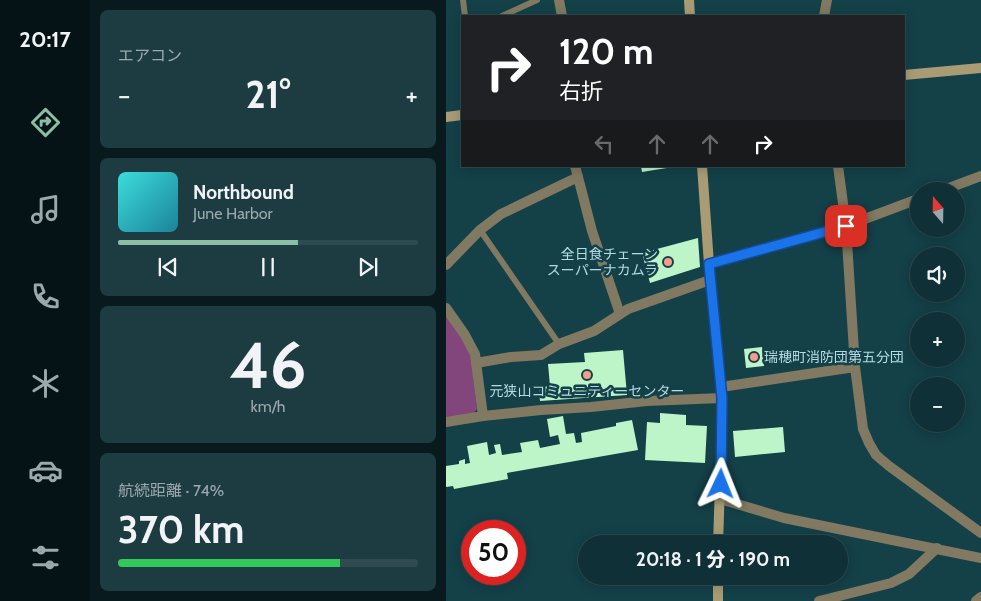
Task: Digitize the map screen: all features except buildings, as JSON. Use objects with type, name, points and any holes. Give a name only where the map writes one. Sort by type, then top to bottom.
[{"type":"main road","points":[[689,0],[690,15]]},
{"type":"main road","points":[[905,75],[981,68]]},
{"type":"main road","points":[[446,117],[461,115]]},
{"type":"main road","points":[[702,167],[710,280],[721,393],[722,424],[718,535]]},
{"type":"main road","points":[[718,585],[718,601]]},
{"type":"street","points":[[559,0],[562,15]]},
{"type":"street","points":[[824,15],[826,0]]},
{"type":"street","points":[[575,167],[592,231],[620,314]]},
{"type":"street","points":[[838,167],[846,226],[855,367],[863,429],[876,455],[981,534]]},
{"type":"street","points":[[965,182],[981,176]]},
{"type":"street","points":[[446,265],[480,230],[501,214],[578,177]]},
{"type":"street","points":[[709,264],[846,226],[910,202]]},
{"type":"street","points":[[476,363],[511,357],[541,355],[559,344],[594,331],[628,308],[710,280]]},
{"type":"street","points":[[446,308],[465,335],[475,354],[482,416]]},
{"type":"street","points":[[446,422],[482,416],[721,393],[855,367]]},
{"type":"street","points":[[720,499],[784,518],[981,558]]},
{"type":"street","points":[[820,601],[891,583],[909,574],[937,548]]},
{"type":"street","points":[[976,601],[981,596]]},
{"type":"lane","points":[[463,0],[465,15]]},
{"type":"lane","points":[[504,15],[537,0]]},
{"type":"lane","points":[[480,230],[559,344]]},
{"type":"shaded area","points":[[446,314],[466,342],[471,356],[477,409],[473,414],[446,418]]},
{"type":"place","name":"全日食チェーン スーパーナカムラ","points":[[668,262]]},
{"type":"place","name":"瑞穂町消防団第五分団","points":[[754,357]]},
{"type":"place","name":"元狭山コミュニティーセンター","points":[[587,375]]},
{"type":"route","points":[[721,484],[722,398],[709,264],[846,226]]}]
